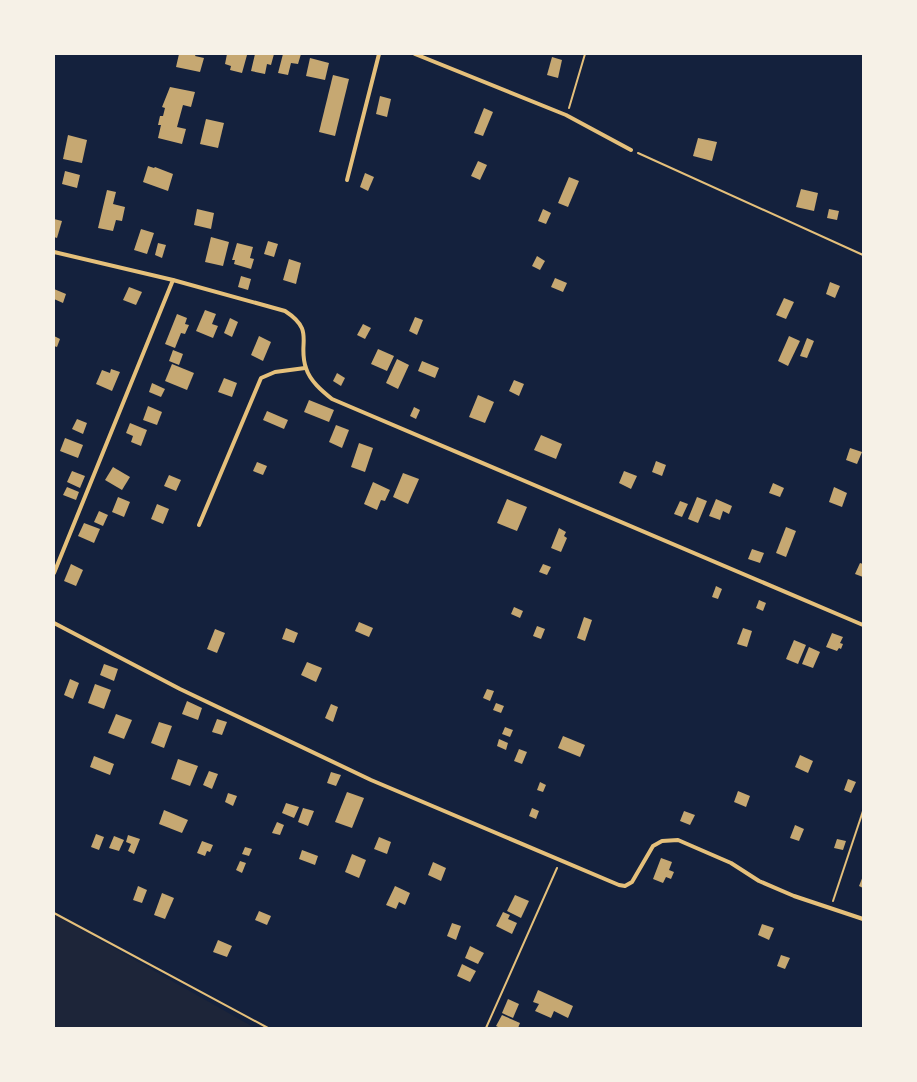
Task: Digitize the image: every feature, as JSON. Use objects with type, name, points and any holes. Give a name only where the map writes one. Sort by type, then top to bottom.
[{"type":"street","points":[[347,180],[379,54]]},
{"type":"street","points":[[415,54],[566,115],[631,150]]},
{"type":"street","points":[[54,252],[173,280],[285,311],[299,322],[303,332],[305,368],[317,386],[332,398],[863,625]]},
{"type":"street","points":[[54,573],[173,280]]},
{"type":"street","points":[[199,525],[261,378],[275,372],[305,368]]},
{"type":"street","points":[[54,623],[180,689],[371,780],[619,885],[625,886],[635,878],[653,846],[662,841],[678,840],[731,863],[759,881],[794,896],[831,907],[863,919]]},
{"type":"path","points":[[566,115],[585,54]]},
{"type":"path","points":[[631,150],[863,255]]},
{"type":"path","points":[[831,907],[863,811]]},
{"type":"path","points":[[486,1028],[560,861]]},
{"type":"path","points":[[54,913],[268,1028]]},
{"type":"shaded area","points":[[54,914],[255,1028],[54,1028]]},
{"type":"building","points":[[179,54],[196,54],[195,56],[204,58],[200,72],[176,67]]},
{"type":"building","points":[[227,54],[247,55],[242,73],[230,70],[231,66],[225,64]]},
{"type":"building","points":[[255,54],[274,54],[271,65],[267,64],[265,74],[251,71]]},
{"type":"building","points":[[283,54],[301,54],[298,64],[291,63],[288,75],[278,73]]},
{"type":"building","points":[[552,57],[562,60],[558,78],[547,75]]},
{"type":"building","points":[[310,58],[329,63],[325,80],[306,76]]},
{"type":"building","points":[[333,75],[349,79],[335,136],[319,132]]},
{"type":"building","points":[[170,87],[195,92],[191,107],[183,105],[177,127],[186,129],[182,144],[158,138],[161,125],[158,125],[160,116],[163,116],[165,108],[162,107]]},
{"type":"building","points":[[380,96],[391,99],[387,117],[376,114]]},
{"type":"building","points":[[484,108],[493,112],[483,136],[474,133]]},
{"type":"building","points":[[206,119],[224,123],[218,148],[200,144]]},
{"type":"building","points":[[68,135],[87,140],[82,163],[63,159]]},
{"type":"building","points":[[698,138],[717,142],[712,161],[693,156]]},
{"type":"building","points":[[478,161],[487,165],[480,180],[471,176]]},
{"type":"building","points":[[148,166],[173,174],[168,191],[143,182]]},
{"type":"building","points":[[65,171],[80,175],[77,188],[62,184]]},
{"type":"building","points":[[365,173],[374,177],[368,191],[360,187]]},
{"type":"building","points":[[569,177],[579,181],[568,207],[558,203]]},
{"type":"building","points":[[801,189],[818,193],[814,211],[796,207]]},
{"type":"building","points":[[107,190],[116,192],[113,204],[125,207],[122,221],[116,220],[113,231],[98,228]]},
{"type":"building","points":[[197,209],[214,213],[211,229],[194,225]]},
{"type":"building","points":[[543,209],[551,213],[546,224],[538,221]]},
{"type":"building","points":[[829,209],[839,211],[837,220],[827,218]]},
{"type":"building","points":[[54,219],[62,221],[57,238],[54,237]]},
{"type":"building","points":[[141,229],[154,233],[147,254],[134,250]]},
{"type":"building","points":[[211,237],[229,242],[223,266],[205,262]]},
{"type":"building","points":[[268,241],[278,244],[274,257],[264,254]]},
{"type":"building","points":[[158,243],[166,245],[162,258],[155,255]]},
{"type":"building","points":[[237,243],[253,247],[250,258],[254,259],[251,269],[234,264],[235,260],[232,260]]},
{"type":"building","points":[[537,256],[545,261],[540,270],[532,266]]},
{"type":"building","points":[[289,259],[301,263],[296,284],[283,280]]},
{"type":"building","points":[[241,276],[251,279],[248,290],[238,287]]},
{"type":"building","points":[[555,278],[567,283],[563,292],[551,287]]},
{"type":"building","points":[[830,282],[840,286],[835,298],[826,294]]},
{"type":"building","points":[[129,287],[142,292],[136,305],[123,300]]},
{"type":"building","points":[[54,289],[66,294],[63,303],[54,299]]},
{"type":"building","points":[[784,298],[794,302],[786,319],[776,315]]},
{"type":"building","points":[[205,310],[216,314],[212,324],[218,326],[213,338],[196,331]]},
{"type":"building","points":[[177,314],[187,318],[185,324],[189,325],[185,334],[181,333],[175,348],[165,344]]},
{"type":"building","points":[[415,317],[423,320],[417,335],[409,331]]},
{"type":"building","points":[[230,318],[238,322],[232,337],[224,333]]},
{"type":"building","points":[[363,324],[371,328],[365,339],[357,335]]},
{"type":"building","points":[[54,336],[60,339],[57,347],[54,346]]},
{"type":"building","points":[[259,336],[271,342],[263,361],[251,355]]},
{"type":"building","points":[[789,336],[800,341],[788,366],[778,361]]},
{"type":"building","points":[[807,338],[814,341],[807,358],[800,356]]},
{"type":"building","points":[[378,349],[394,356],[387,371],[371,364]]},
{"type":"building","points":[[173,350],[183,354],[179,365],[169,361]]},
{"type":"building","points":[[397,359],[409,365],[398,389],[386,383]]},
{"type":"building","points":[[422,361],[439,368],[435,378],[418,371]]},
{"type":"building","points":[[172,364],[194,373],[187,390],[165,381]]},
{"type":"building","points":[[111,369],[120,372],[112,391],[96,384],[102,370],[110,373]]},
{"type":"building","points":[[337,373],[345,378],[341,386],[333,381]]},
{"type":"building","points":[[224,378],[237,383],[232,397],[218,392]]},
{"type":"building","points":[[514,380],[524,384],[519,396],[509,391]]},
{"type":"building","points":[[152,383],[165,389],[161,397],[149,392]]},
{"type":"building","points":[[478,395],[494,402],[485,423],[469,417]]},
{"type":"building","points":[[309,400],[334,410],[329,422],[304,412]]},
{"type":"building","points":[[148,406],[162,412],[157,425],[143,420]]},
{"type":"building","points":[[414,407],[420,410],[416,419],[410,416]]},
{"type":"building","points":[[267,411],[288,420],[284,429],[263,420]]},
{"type":"building","points":[[77,419],[87,423],[83,434],[72,429]]},
{"type":"building","points":[[130,423],[147,430],[141,446],[131,442],[133,436],[126,433]]},
{"type":"building","points":[[336,425],[349,430],[342,448],[329,442]]},
{"type":"building","points":[[541,435],[562,444],[556,459],[534,450]]},
{"type":"building","points":[[65,438],[83,445],[78,458],[60,451]]},
{"type":"building","points":[[359,443],[373,448],[365,472],[351,467]]},
{"type":"building","points":[[850,448],[862,452],[857,464],[846,460]]},
{"type":"building","points":[[656,461],[666,465],[662,476],[652,472]]},
{"type":"building","points":[[257,462],[267,466],[263,475],[253,471]]},
{"type":"building","points":[[113,467],[130,477],[122,490],[105,480]]},
{"type":"building","points":[[72,471],[85,476],[80,488],[67,482]]},
{"type":"building","points":[[624,471],[637,476],[631,489],[619,483]]},
{"type":"building","points":[[403,473],[419,479],[408,504],[393,497]]},
{"type":"building","points":[[169,475],[181,480],[176,491],[164,486]]},
{"type":"building","points":[[373,482],[390,490],[385,501],[381,500],[377,510],[364,504]]},
{"type":"building","points":[[773,483],[784,488],[780,497],[769,493]]},
{"type":"building","points":[[67,487],[79,492],[76,500],[63,495]]},
{"type":"building","points":[[834,487],[847,493],[842,507],[829,502]]},
{"type":"building","points":[[118,497],[130,502],[124,517],[112,512]]},
{"type":"building","points":[[697,497],[707,501],[698,523],[688,519]]},
{"type":"building","points":[[507,499],[527,507],[517,531],[497,523]]},
{"type":"building","points":[[716,499],[732,506],[729,514],[723,511],[720,520],[709,516]]},
{"type":"building","points":[[680,501],[688,504],[682,517],[674,514]]},
{"type":"building","points":[[157,504],[169,509],[163,524],[151,519]]},
{"type":"building","points":[[99,511],[108,515],[103,526],[94,522]]},
{"type":"building","points":[[84,523],[100,529],[94,543],[78,536]]},
{"type":"building","points":[[786,527],[796,531],[786,557],[776,553]]},
{"type":"building","points":[[559,528],[566,532],[564,536],[567,538],[561,552],[551,548]]},
{"type":"building","points":[[752,549],[764,553],[760,563],[748,559]]},
{"type":"building","points":[[860,563],[863,564],[863,577],[855,574]]},
{"type":"building","points":[[71,564],[83,570],[76,586],[64,581]]},
{"type":"building","points":[[543,564],[551,567],[547,575],[539,572]]},
{"type":"building","points":[[716,586],[722,589],[718,599],[712,597]]},
{"type":"building","points":[[759,600],[766,603],[763,611],[756,608]]},
{"type":"building","points":[[514,607],[523,611],[520,618],[511,614]]},
{"type":"building","points":[[584,617],[592,620],[585,641],[577,638]]},
{"type":"building","points":[[359,622],[373,628],[369,637],[355,631]]},
{"type":"building","points":[[537,626],[545,629],[541,639],[533,636]]},
{"type":"building","points":[[286,628],[298,633],[294,643],[282,639]]},
{"type":"building","points":[[743,628],[752,631],[747,647],[737,644]]},
{"type":"building","points":[[215,629],[225,633],[217,653],[207,649]]},
{"type":"building","points":[[832,633],[843,637],[840,643],[843,644],[841,649],[839,648],[837,651],[826,647]]},
{"type":"building","points":[[794,640],[806,645],[798,664],[786,659]]},
{"type":"building","points":[[809,647],[820,652],[813,668],[802,664]]},
{"type":"building","points":[[307,662],[322,668],[316,682],[301,675]]},
{"type":"building","points":[[104,664],[118,669],[114,681],[100,675]]},
{"type":"building","points":[[70,679],[79,683],[73,699],[64,695]]},
{"type":"building","points":[[95,684],[111,690],[104,709],[88,703]]},
{"type":"building","points":[[487,689],[494,691],[490,701],[483,698]]},
{"type":"building","points":[[187,701],[202,708],[198,720],[182,714]]},
{"type":"building","points":[[496,703],[504,706],[501,713],[493,710]]},
{"type":"building","points":[[331,704],[338,707],[333,722],[325,718]]},
{"type":"building","points":[[116,714],[132,720],[124,739],[108,733]]},
{"type":"building","points":[[217,719],[227,722],[222,735],[212,732]]},
{"type":"building","points":[[159,722],[172,726],[164,748],[151,743]]},
{"type":"building","points":[[505,727],[513,730],[510,737],[502,734]]},
{"type":"building","points":[[563,736],[585,745],[580,757],[558,748]]},
{"type":"building","points":[[499,739],[508,743],[506,750],[497,746]]},
{"type":"building","points":[[519,749],[527,752],[522,764],[514,761]]},
{"type":"building","points":[[800,755],[813,761],[808,773],[795,767]]},
{"type":"building","points":[[94,756],[114,764],[110,775],[90,767]]},
{"type":"building","points":[[178,759],[198,766],[190,786],[171,779]]},
{"type":"building","points":[[209,771],[218,774],[212,789],[203,785]]},
{"type":"building","points":[[331,772],[341,775],[336,786],[327,783]]},
{"type":"building","points":[[848,779],[856,782],[851,793],[844,790]]},
{"type":"building","points":[[540,782],[546,785],[543,792],[537,790]]},
{"type":"building","points":[[738,791],[750,796],[746,807],[734,802]]},
{"type":"building","points":[[347,792],[364,798],[352,828],[335,822]]},
{"type":"building","points":[[228,793],[237,796],[233,806],[225,802]]},
{"type":"building","points":[[286,803],[299,807],[294,818],[282,813]]},
{"type":"building","points":[[303,808],[314,811],[308,826],[298,822]]},
{"type":"building","points":[[532,808],[539,811],[536,819],[529,816]]},
{"type":"building","points":[[164,810],[188,820],[182,833],[159,824]]},
{"type":"building","points":[[684,811],[695,815],[690,825],[680,821]]},
{"type":"building","points":[[277,822],[284,825],[280,835],[272,833]]},
{"type":"building","points":[[795,825],[804,829],[799,841],[790,838]]},
{"type":"building","points":[[96,834],[104,837],[99,850],[91,847]]},
{"type":"building","points":[[128,835],[140,839],[134,854],[128,851],[131,844],[126,842]]},
{"type":"building","points":[[114,836],[124,840],[119,851],[109,848]]},
{"type":"building","points":[[379,837],[391,842],[387,854],[374,849]]},
{"type":"building","points":[[837,839],[846,841],[843,850],[834,848]]},
{"type":"building","points":[[202,841],[213,845],[210,852],[207,851],[205,856],[197,853]]},
{"type":"building","points":[[245,847],[252,849],[249,856],[242,854]]},
{"type":"building","points":[[302,850],[318,856],[315,865],[299,859]]},
{"type":"building","points":[[352,854],[366,860],[359,878],[345,872]]},
{"type":"building","points":[[661,858],[672,862],[669,870],[674,872],[671,879],[666,877],[663,883],[653,879]]},
{"type":"building","points":[[240,861],[246,863],[242,873],[236,870]]},
{"type":"building","points":[[433,862],[446,868],[441,881],[428,875]]},
{"type":"building","points":[[863,876],[863,888],[859,886]]},
{"type":"building","points":[[138,886],[147,890],[142,903],[133,900]]},
{"type":"building","points":[[395,886],[410,893],[405,905],[399,902],[396,909],[386,905]]},
{"type":"building","points":[[162,893],[174,898],[165,919],[154,915]]},
{"type":"building","points":[[515,895],[529,901],[521,918],[507,911]]},
{"type":"building","points":[[259,911],[271,916],[267,925],[255,920]]},
{"type":"building","points":[[503,912],[510,915],[508,919],[517,923],[512,934],[496,926]]},
{"type":"building","points":[[452,923],[461,926],[456,940],[447,936]]},
{"type":"building","points":[[762,924],[774,928],[769,940],[758,935]]},
{"type":"building","points":[[218,940],[232,946],[227,957],[213,952]]},
{"type":"building","points":[[470,946],[484,953],[478,964],[465,958]]},
{"type":"building","points":[[781,955],[790,958],[785,969],[777,966]]},
{"type":"building","points":[[462,964],[476,971],[470,982],[457,976]]},
{"type":"building","points":[[538,990],[573,1006],[568,1018],[554,1011],[551,1018],[535,1011],[539,1004],[533,1002]]},
{"type":"building","points":[[508,999],[519,1004],[513,1018],[502,1013]]},
{"type":"building","points":[[502,1015],[520,1023],[518,1028],[500,1028],[496,1026]]}]
